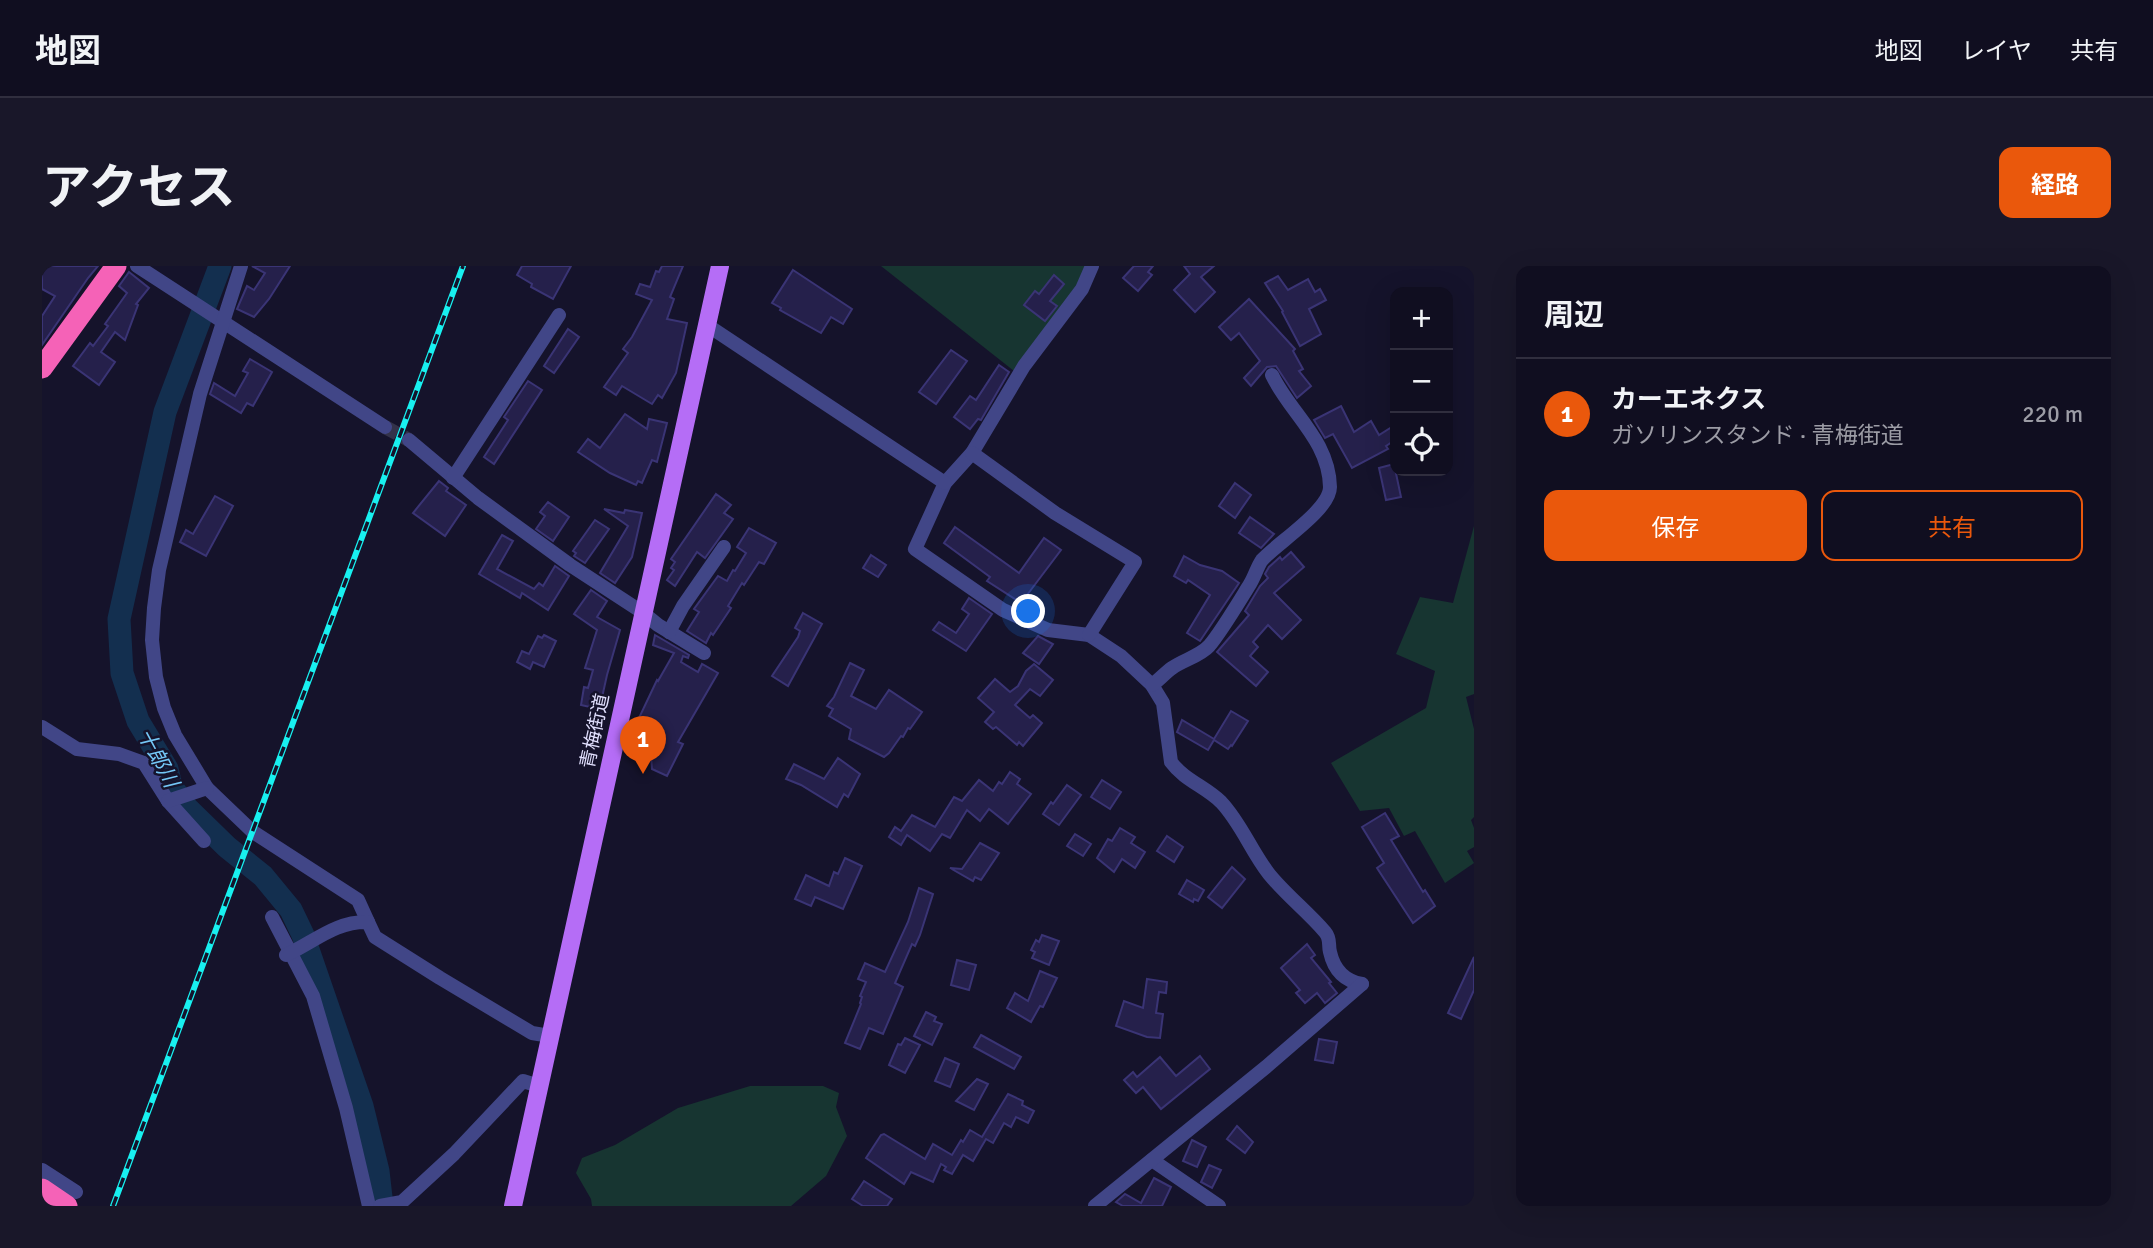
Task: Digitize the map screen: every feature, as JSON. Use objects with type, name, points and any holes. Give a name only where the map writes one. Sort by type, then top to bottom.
[{"type":"highway","points":[[42,368],[116,266]]},
{"type":"highway","points":[[45,1183],[71,1199]]},
{"type":"main road","name":"青梅街道","points":[[513,1206],[720,266]]},
{"type":"street","points":[[137,266],[385,427]]},
{"type":"street","points":[[241,266],[200,394],[159,570],[152,640],[156,677],[164,708],[204,789],[253,832],[358,900],[375,937],[532,1033],[550,1036]]},
{"type":"street","points":[[1092,266],[1082,289],[1024,366],[972,453],[945,483],[915,549],[1003,610],[1048,630],[1089,635],[1121,656],[1152,685],[1163,703],[1171,762],[1177,770],[1220,802],[1239,825],[1270,875],[1329,937],[1330,953],[1338,972],[1362,984],[1266,1068],[1095,1206]]},
{"type":"street","points":[[453,478],[559,315]]},
{"type":"street","points":[[707,325],[945,483]]},
{"type":"street","points":[[1152,685],[1173,668],[1208,648],[1251,583],[1262,561],[1328,497],[1328,471],[1318,443],[1308,426],[1280,394],[1272,375]]},
{"type":"street","points":[[409,440],[453,478],[570,565],[704,653]]},
{"type":"street","points":[[972,453],[1055,513],[1135,562],[1089,635]]},
{"type":"street","points":[[669,632],[683,606],[724,547]]},
{"type":"street","points":[[42,727],[77,748],[119,754],[144,763],[168,801],[204,841]]},
{"type":"street","points":[[168,801],[204,789]]},
{"type":"street","points":[[272,917],[313,996],[346,1108],[369,1206]]},
{"type":"street","points":[[291,953],[340,925],[368,922]]},
{"type":"street","points":[[380,1206],[402,1202],[454,1154],[523,1081],[539,1086]]},
{"type":"street","points":[[1152,1160],[1219,1206]]},
{"type":"green space","points":[[881,266],[1086,266],[1077,286],[1014,371]]},
{"type":"green space","points":[[1474,526],[1474,694],[1466,697],[1474,729],[1474,817],[1471,820],[1474,847],[1467,851],[1474,863],[1445,883],[1415,831],[1404,836],[1389,808],[1360,811],[1331,763],[1426,708],[1435,671],[1396,654],[1420,597],[1453,603]]},
{"type":"green space","points":[[750,1086],[823,1086],[839,1093],[836,1107],[847,1136],[826,1176],[791,1206],[592,1206],[591,1199],[576,1173],[582,1158],[615,1145],[678,1108]]},
{"type":"building","points":[[46,266],[98,266],[42,345],[42,316],[55,296],[42,289],[42,272]]},
{"type":"building","points":[[252,266],[290,266],[254,317],[237,309],[247,286],[254,290],[265,273]]},
{"type":"building","points":[[522,266],[571,266],[553,299],[531,287],[532,284],[517,275]]},
{"type":"building","points":[[662,266],[683,266],[670,297],[674,299],[667,319],[687,323],[676,373],[662,398],[658,395],[652,404],[622,386],[616,395],[604,387],[628,353],[623,349],[652,300],[636,294],[640,284],[650,287],[656,271],[659,272]]},
{"type":"building","points":[[1134,266],[1153,266],[1148,272],[1152,275],[1138,291],[1123,278]]},
{"type":"building","points":[[1184,266],[1214,266],[1201,277],[1215,292],[1195,312],[1174,290],[1190,274]]},
{"type":"building","points":[[793,270],[852,309],[843,324],[831,317],[821,333],[772,303]]},
{"type":"building","points":[[129,272],[149,288],[136,304],[138,305],[125,340],[115,332],[101,352],[115,362],[99,385],[73,366],[90,343],[93,346],[108,326],[105,324],[127,293],[119,286]]},
{"type":"building","points":[[1054,275],[1064,284],[1050,301],[1057,306],[1045,321],[1024,305],[1035,291],[1039,294]]},
{"type":"building","points":[[1278,276],[1288,290],[1308,279],[1315,292],[1320,289],[1326,300],[1309,309],[1321,334],[1300,346],[1283,311],[1265,283]]},
{"type":"building","points":[[1249,299],[1295,349],[1293,351],[1303,369],[1299,371],[1311,386],[1297,398],[1276,366],[1267,367],[1251,386],[1244,378],[1260,361],[1239,333],[1231,340],[1219,327]]},
{"type":"building","points":[[568,329],[579,337],[554,373],[544,366]]},
{"type":"building","points":[[951,350],[967,361],[936,404],[919,392]]},
{"type":"building","points":[[250,359],[272,372],[253,406],[247,403],[241,413],[210,394],[214,383],[235,396],[248,373],[243,371]]},
{"type":"building","points":[[999,365],[1009,372],[981,420],[978,419],[970,429],[954,417],[970,396],[976,400]]},
{"type":"building","points":[[528,381],[542,390],[494,464],[484,457],[508,420],[504,417]]},
{"type":"building","points":[[1341,406],[1354,432],[1371,421],[1379,435],[1390,428],[1390,443],[1386,446],[1388,449],[1352,468],[1333,434],[1325,438],[1314,420]]},
{"type":"building","points":[[625,414],[647,429],[649,419],[667,423],[657,462],[652,460],[642,483],[638,481],[636,485],[610,473],[578,452],[588,439],[600,448]]},
{"type":"building","points":[[1390,465],[1390,476],[1397,476],[1401,497],[1386,500],[1379,468]]},
{"type":"building","points":[[439,481],[448,488],[446,491],[466,505],[445,536],[413,513]]},
{"type":"building","points":[[1235,483],[1251,495],[1235,518],[1219,506]]},
{"type":"building","points":[[716,494],[731,505],[724,513],[733,519],[705,558],[697,552],[675,586],[667,580],[674,570],[671,568],[675,562],[671,559]]},
{"type":"building","points":[[215,496],[233,506],[206,556],[180,542],[186,530],[193,534]]},
{"type":"building","points":[[548,502],[569,517],[553,541],[536,529],[545,516],[540,512]]},
{"type":"building","points":[[604,509],[642,513],[632,557],[615,583],[600,573],[628,526]]},
{"type":"building","points":[[1250,517],[1274,534],[1261,548],[1239,533]]},
{"type":"building","points":[[595,520],[609,529],[585,563],[574,556],[576,553],[573,551]]},
{"type":"building","points":[[955,527],[1019,573],[1044,538],[1061,550],[1021,603],[987,581],[990,577],[944,543]]},
{"type":"building","points":[[749,528],[776,543],[764,564],[759,562],[744,585],[742,583],[728,606],[731,608],[706,643],[687,631],[699,612],[694,609],[718,576],[727,581],[733,570],[735,571],[746,553],[737,547]]},
{"type":"building","points":[[502,535],[513,541],[497,569],[534,589],[539,583],[543,586],[555,566],[569,576],[548,610],[522,593],[520,598],[479,574]]},
{"type":"building","points":[[1291,552],[1304,567],[1274,593],[1301,620],[1282,639],[1268,625],[1253,642],[1258,647],[1250,656],[1268,672],[1256,686],[1217,652],[1249,615],[1245,611],[1268,578],[1265,574],[1269,567]]},
{"type":"building","points":[[871,555],[886,565],[878,577],[863,568]]},
{"type":"building","points":[[1184,556],[1200,565],[1222,571],[1239,583],[1200,641],[1187,633],[1210,595],[1188,580],[1186,583],[1174,576]]},
{"type":"building","points":[[591,590],[607,601],[597,617],[620,630],[601,702],[605,703],[601,721],[588,718],[590,707],[581,705],[584,687],[588,688],[593,670],[585,668],[597,630],[574,614]]},
{"type":"building","points":[[969,598],[992,614],[966,651],[933,630],[939,622],[956,633],[969,614],[962,609]]},
{"type":"building","points":[[803,613],[822,624],[788,686],[772,676],[798,637],[800,631],[795,628]]},
{"type":"building","points":[[544,635],[556,641],[544,667],[533,662],[530,669],[517,662],[522,651],[529,654],[538,636],[542,638]]},
{"type":"building","points":[[655,635],[689,655],[688,658],[683,656],[681,662],[698,672],[702,664],[718,673],[678,742],[683,744],[667,776],[652,769],[651,755],[632,742],[644,723],[638,720],[657,680],[674,653],[653,645]]},
{"type":"building","points":[[1038,636],[1053,644],[1039,664],[1023,653]]},
{"type":"building","points":[[850,663],[864,670],[851,696],[876,709],[889,690],[922,712],[884,757],[849,739],[851,729],[829,716],[833,709],[827,706]]},
{"type":"building","points":[[1034,664],[1053,680],[1040,696],[1030,689],[1015,705],[1030,718],[1033,715],[1042,723],[1023,746],[1019,742],[1017,745],[996,727],[993,729],[985,722],[994,712],[978,698],[995,679],[1010,692],[1018,686],[1026,671]]},
{"type":"building","points":[[1231,711],[1248,721],[1228,749],[1214,740],[1208,750],[1177,732],[1182,720],[1214,739]]},
{"type":"building","points":[[838,758],[860,774],[848,797],[844,794],[837,807],[786,779],[794,764],[824,779]]},
{"type":"building","points":[[1010,772],[1020,779],[1017,784],[1031,794],[1008,824],[989,809],[980,821],[967,810],[950,838],[942,834],[930,851],[907,835],[901,845],[889,837],[895,827],[901,831],[912,815],[935,827],[954,797],[962,801],[979,780],[993,791]]},
{"type":"building","points":[[1102,780],[1121,792],[1110,809],[1091,797]]},
{"type":"building","points":[[1067,785],[1081,795],[1059,825],[1043,814]]},
{"type":"building","points":[[1385,813],[1399,836],[1391,840],[1423,892],[1425,890],[1435,906],[1413,923],[1377,868],[1384,863],[1362,827]]},
{"type":"building","points":[[1120,828],[1135,837],[1131,843],[1145,852],[1135,868],[1122,859],[1114,872],[1097,858],[1108,839],[1112,841]]},
{"type":"building","points":[[1075,834],[1091,844],[1083,856],[1067,846]]},
{"type":"building","points":[[1167,836],[1183,847],[1174,862],[1157,851]]},
{"type":"building","points":[[980,843],[999,853],[981,880],[975,877],[973,881],[950,868],[962,869]]},
{"type":"building","points":[[845,858],[862,866],[843,909],[815,897],[811,906],[795,899],[806,875],[829,886],[834,872],[838,874]]},
{"type":"building","points":[[1232,867],[1245,879],[1222,908],[1208,897]]},
{"type":"building","points":[[1187,880],[1204,890],[1198,901],[1194,899],[1193,902],[1179,894]]},
{"type":"building","points":[[919,888],[933,894],[920,935],[915,946],[912,944],[895,983],[903,987],[883,1034],[869,1028],[860,1049],[845,1043],[861,1004],[860,996],[866,982],[858,979],[865,963],[885,972],[908,922]]},
{"type":"building","points":[[1042,935],[1059,941],[1049,965],[1032,958],[1035,952],[1031,950]]},
{"type":"building","points":[[1307,944],[1315,955],[1311,958],[1337,993],[1325,1003],[1317,993],[1305,1003],[1296,993],[1300,990],[1281,968]]},
{"type":"building","points":[[1474,957],[1474,990],[1461,1019],[1448,1013]]},
{"type":"building","points":[[957,960],[976,965],[969,990],[951,985]]},
{"type":"building","points":[[1040,971],[1057,978],[1043,1007],[1040,1006],[1031,1022],[1007,1008],[1015,993],[1028,1001]]},
{"type":"building","points":[[1147,979],[1167,982],[1166,993],[1159,992],[1156,1013],[1163,1014],[1160,1038],[1147,1037],[1116,1026],[1124,1001],[1143,1008]]},
{"type":"building","points":[[926,1012],[936,1017],[934,1021],[942,1024],[932,1045],[914,1036]]},
{"type":"building","points":[[981,1035],[1021,1057],[1014,1069],[974,1047]]},
{"type":"building","points":[[905,1038],[920,1045],[905,1073],[889,1065],[898,1044],[901,1045]]},
{"type":"building","points":[[1319,1039],[1337,1042],[1333,1063],[1315,1060]]},
{"type":"building","points":[[1200,1056],[1210,1069],[1161,1109],[1143,1087],[1136,1093],[1124,1080],[1133,1072],[1137,1077],[1160,1057],[1176,1076]]},
{"type":"building","points":[[945,1058],[959,1064],[950,1087],[935,1081]]},
{"type":"building","points":[[977,1079],[988,1084],[974,1110],[956,1101]]},
{"type":"building","points":[[1008,1094],[1023,1101],[1022,1105],[1034,1111],[1028,1123],[1016,1117],[1011,1127],[1004,1123],[993,1143],[986,1139],[973,1161],[963,1155],[952,1174],[944,1170],[946,1167],[941,1164],[933,1182],[911,1172],[904,1184],[866,1158],[884,1134],[925,1159],[933,1144],[952,1155],[970,1130],[982,1137]]},
{"type":"building","points":[[1237,1126],[1253,1142],[1245,1153],[1227,1139]]},
{"type":"building","points":[[1192,1140],[1206,1147],[1197,1167],[1183,1161]]},
{"type":"building","points":[[1209,1165],[1221,1170],[1212,1188],[1201,1182]]},
{"type":"building","points":[[1154,1178],[1171,1187],[1162,1206],[1123,1206],[1116,1202],[1125,1194],[1141,1203]]},
{"type":"building","points":[[864,1181],[892,1199],[887,1206],[863,1206],[852,1199]]},
{"type":"waterway","name":"十郎川","points":[[220,266],[165,412],[119,619],[122,673],[138,721],[167,769],[171,786],[187,808],[227,847],[263,876],[291,910],[303,935],[362,1106],[378,1171],[382,1206]]},
{"type":"tunnel","points":[[385,427],[409,440]]},
{"type":"railway","points":[[113,1206],[463,266]]},
{"type":"place","name":"カーエネクス","points":[[643,774]]}]
